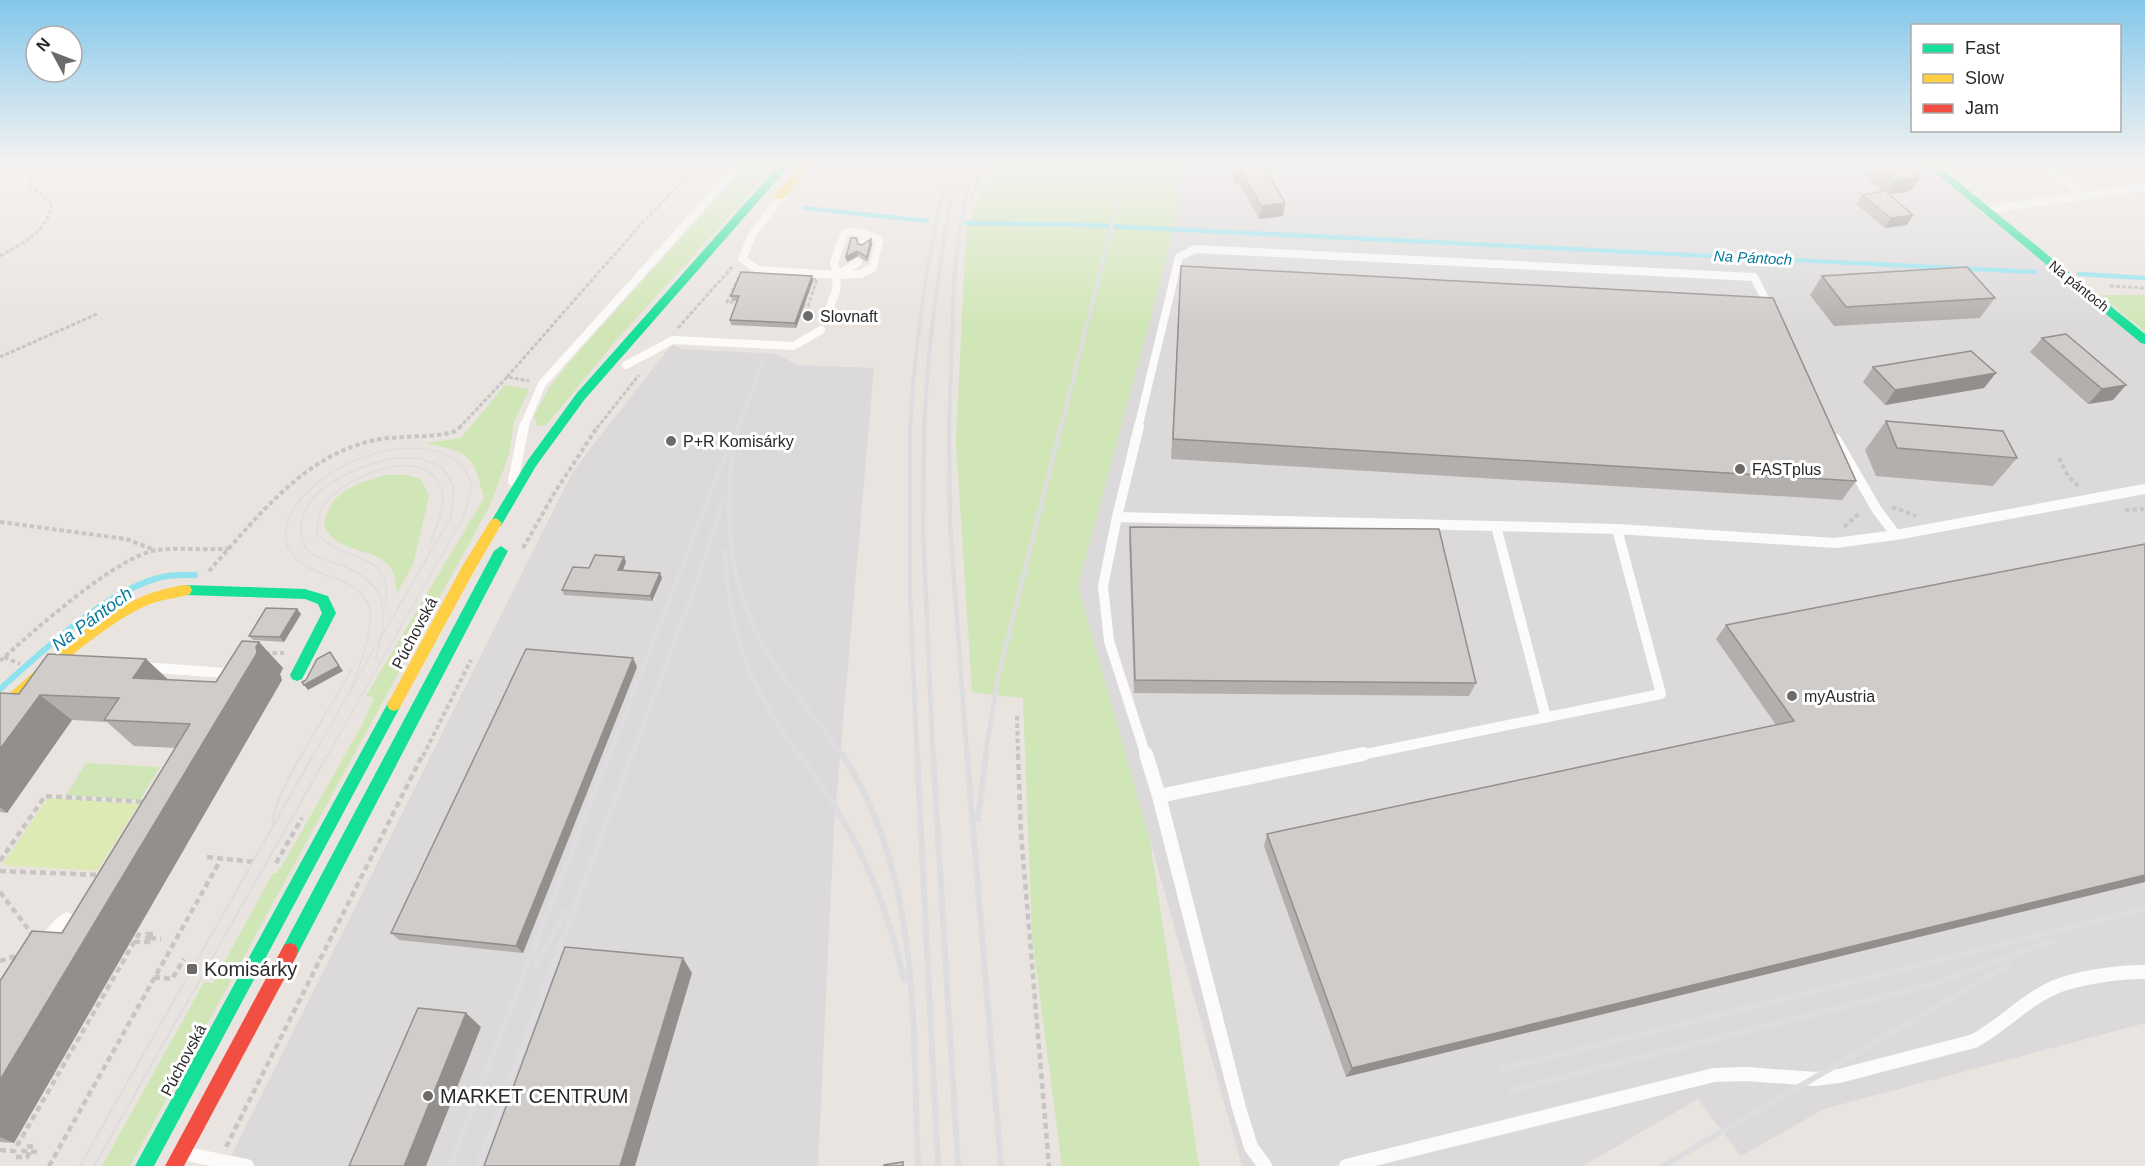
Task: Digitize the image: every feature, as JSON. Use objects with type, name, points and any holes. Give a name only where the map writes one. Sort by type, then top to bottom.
[{"type":"main road","name":"Púchovská","points":[[144,1166],[468,568],[510,496],[554,430],[601,372],[738,218]]},
{"type":"main road","points":[[727,254],[760,218]]},
{"type":"main road","name":"Na pántoch","points":[[1995,218],[2145,340]]},
{"type":"main road","points":[[612,383],[626,364],[673,314]]},
{"type":"main road","points":[[177,1159],[336,866],[399,741],[509,536]]},
{"type":"main road","points":[[0,711],[57,661],[98,630],[146,600],[166,592],[305,594],[323,600],[329,614],[297,675]]},
{"type":"street","points":[[27,974],[67,924]]},
{"type":"lane","points":[[510,496],[523,428],[542,384],[691,218]]},
{"type":"lane","points":[[765,218],[743,250],[742,259],[758,270],[837,275],[860,274],[873,268],[879,240],[853,231],[844,234],[834,262],[837,275],[836,291],[826,317]]},
{"type":"lane","points":[[863,244],[864,234]]},
{"type":"lane","points":[[1265,1166],[1251,1147],[1239,1108],[1159,796],[1109,641],[1103,586],[1117,517],[1179,256],[1195,249],[1754,277],[1775,317]]},
{"type":"lane","points":[[837,275],[858,262]]},
{"type":"lane","points":[[626,364],[673,340],[793,346],[821,330]]},
{"type":"lane","points":[[1830,430],[1877,510],[1896,535]]},
{"type":"lane","points":[[1117,517],[1617,529],[1835,543],[1896,535],[2145,489]]},
{"type":"lane","points":[[1496,526],[1546,718]]},
{"type":"lane","points":[[1159,796],[1661,694],[1617,529]]},
{"type":"lane","points":[[57,661],[80,663]]},
{"type":"lane","points":[[125,666],[227,673]]},
{"type":"lane","points":[[1346,1166],[1696,1078],[1746,1074],[1805,1079],[1839,1076],[1974,1041],[1994,1030],[2039,995],[2055,987],[2124,971],[2145,972]]},
{"type":"lane","points":[[177,1159],[219,1161],[247,1166]]},
{"type":"path","points":[[0,256],[43,230],[50,218]]},
{"type":"path","points":[[192,591],[289,485],[321,462],[365,442],[402,436],[446,435],[456,431],[507,377],[647,218]]},
{"type":"path","points":[[665,344],[733,266],[742,259]]},
{"type":"path","points":[[740,275],[751,276],[817,279],[808,306],[727,302],[740,275]]},
{"type":"path","points":[[2084,290],[2093,285],[2145,288]]},
{"type":"path","points":[[0,357],[97,314]]},
{"type":"path","points":[[520,554],[555,492],[598,426],[642,371]]},
{"type":"path","points":[[507,377],[542,384]]},
{"type":"path","points":[[2059,458],[2068,476],[2083,490]]},
{"type":"path","points":[[0,522],[126,539],[156,550]]},
{"type":"path","points":[[0,660],[112,570],[135,557],[156,550],[231,548]]},
{"type":"path","points":[[263,652],[290,654]]},
{"type":"path","points":[[219,1161],[472,655]]},
{"type":"path","points":[[1017,716],[1021,833],[1049,1166]]},
{"type":"path","points":[[0,861],[45,796],[153,803],[147,812]]},
{"type":"path","points":[[207,857],[255,862]]},
{"type":"path","points":[[49,1166],[221,859]]},
{"type":"path","points":[[0,871],[108,875],[102,885]]},
{"type":"path","points":[[0,892],[36,939]]},
{"type":"path","points":[[0,1150],[14,1151],[140,932]]},
{"type":"path","points":[[134,942],[148,942],[153,934],[147,934],[145,938],[153,938],[161,939]]},
{"type":"path","points":[[154,977],[172,979],[184,959]]},
{"type":"path","points":[[16,1156],[27,1157],[30,1152],[33,1146],[26,1147],[23,1151],[31,1152],[38,1152]]},
{"type":"shaded area","points":[[1174,218],[1995,218],[2145,341],[2145,1023],[1824,1109],[1741,1156],[1698,1099],[1583,1166],[1242,1166],[1078,586],[1172,238]]},
{"type":"shaded area","points":[[672,344],[681,349],[777,354],[797,365],[874,368],[834,826],[818,1166],[226,1166],[573,471]]},
{"type":"green space","points":[[698,218],[727,218],[618,338],[549,422],[544,426],[537,426],[534,416],[549,388]]},
{"type":"green space","points":[[971,218],[1174,218],[1172,238],[1078,586],[1150,841],[1199,1166],[1062,1166],[1032,936],[1023,698],[972,692],[956,443],[966,230]]},
{"type":"green space","points":[[2100,295],[2145,295],[2145,332]]},
{"type":"green space","points":[[505,385],[529,389],[514,422],[509,455],[490,505],[130,1166],[102,1166],[204,982],[213,983],[273,873],[277,873],[286,859],[363,723],[374,697],[366,696],[484,498],[476,472],[467,457],[452,449],[425,443],[461,438]]},
{"type":"green space","points":[[386,475],[406,475],[421,479],[429,496],[413,565],[397,593],[393,572],[385,562],[377,556],[338,541],[324,524],[332,504],[346,490]]},
{"type":"green space","points":[[86,763],[160,767],[140,800],[66,795]]},
{"type":"green space","points":[[48,798],[139,804],[97,871],[2,865]]},
{"type":"building","points":[[851,238],[856,238],[858,244],[862,245],[871,239],[867,257],[857,251],[846,257]]},
{"type":"building","points":[[1181,266],[1773,298],[1856,481],[1173,439]]},
{"type":"building","points":[[1967,267],[1995,298],[1846,307],[1822,276]]},
{"type":"building","points":[[741,272],[812,276],[795,323],[730,320],[739,296],[731,296]]},
{"type":"building","points":[[2066,334],[2126,385],[2102,389],[2042,338]]},
{"type":"building","points":[[1971,351],[1996,373],[1895,390],[1873,367]]},
{"type":"building","points":[[1886,421],[2003,431],[2017,458],[1897,448]]},
{"type":"building","points":[[1130,527],[1439,529],[1476,683],[1135,680]]},
{"type":"building","points":[[2145,544],[2145,875],[1352,1068],[1267,834],[1794,721],[1726,625]]},
{"type":"building","points":[[595,555],[624,557],[618,570],[660,573],[650,596],[562,590],[573,567],[589,568]]},
{"type":"building","points":[[266,608],[297,609],[280,637],[249,636]]},
{"type":"building","points":[[242,641],[259,642],[256,647],[257,653],[0,1080],[0,981],[32,931],[62,933],[190,724],[104,720],[119,698],[40,695],[0,749],[0,693],[19,694],[48,654],[146,659],[133,678],[216,682]]},
{"type":"building","points":[[526,649],[633,658],[516,946],[391,933]]},
{"type":"building","points":[[330,652],[339,666],[304,685],[302,682],[306,680],[317,659]]},
{"type":"building","points":[[565,947],[683,958],[620,1166],[484,1166]]},
{"type":"building","points":[[418,1008],[466,1013],[404,1166],[349,1166]]},
{"type":"building","points":[[903,1162],[903,1166],[884,1166],[884,1165]]},
{"type":"waterway","name":"Na Pántoch","points":[[903,218],[927,221]]},
{"type":"waterway","name":"Na Pántoch","points":[[966,223],[1086,225],[2035,272]]},
{"type":"waterway","name":"Na Pántoch","points":[[2079,274],[2145,278]]},
{"type":"waterway","name":"Na Pántoch","points":[[0,689],[74,625],[116,596],[163,577],[195,575]]},
{"type":"tram line","points":[[327,756],[464,516],[471,485],[464,468],[451,457],[431,450],[408,448],[385,451],[361,458],[318,482],[302,498],[288,520],[286,539],[295,558],[305,566],[353,587],[363,595],[369,607],[368,639],[351,690]]},
{"type":"tram line","points":[[392,458],[420,458],[442,467],[454,486],[451,517],[381,637],[383,610],[377,590],[370,582],[351,569],[322,559],[307,549],[303,544],[301,530],[304,515],[310,501],[321,490],[348,473],[392,458]]},
{"type":"tram line","points":[[385,608],[387,589],[383,576],[376,567],[329,544],[317,534],[319,517],[325,503],[350,483],[384,468],[419,467],[432,474],[442,494],[440,515],[431,542]]},
{"type":"tram line","points":[[351,690],[381,637]]},
{"type":"tram line","points":[[376,659],[381,637]]},
{"type":"tram line","points":[[301,756],[352,669]]},
{"type":"tram line","points":[[313,756],[351,690]]},
{"type":"tram line","points":[[349,695],[351,690]]},
{"type":"tram line","points":[[272,823],[284,787],[302,754]]},
{"type":"tram line","points":[[80,1166],[314,754]]},
{"type":"tram line","points":[[94,1166],[328,754]]},
{"type":"railway","points":[[910,428],[915,361],[937,218]]},
{"type":"railway","points":[[924,428],[928,361],[948,218]]},
{"type":"railway","points":[[949,428],[954,279],[962,218]]},
{"type":"railway","points":[[1061,428],[1113,218]]},
{"type":"railway","points":[[738,428],[764,359]]},
{"type":"railway","points":[[738,426],[732,456],[729,517],[731,547],[745,605],[772,660],[843,756]]},
{"type":"railway","points":[[924,426],[923,531],[933,756]]},
{"type":"railway","points":[[985,756],[998,678],[1061,426]]},
{"type":"railway","points":[[910,428],[910,593],[917,756]]},
{"type":"railway","points":[[949,428],[950,524],[967,756]]},
{"type":"railway","points":[[609,756],[726,453]]},
{"type":"railway","points":[[632,756],[699,576],[722,502]]},
{"type":"railway","points":[[725,550],[731,607],[745,659],[768,708],[800,756]]},
{"type":"railway","points":[[450,1166],[609,754]]},
{"type":"railway","points":[[478,1166],[632,754]]},
{"type":"railway","points":[[799,754],[836,808],[864,861],[886,917],[904,980]]},
{"type":"railway","points":[[842,754],[868,801],[887,850],[900,901],[908,954],[912,1007],[918,1166]]},
{"type":"railway","points":[[917,754],[938,1166]]},
{"type":"railway","points":[[933,754],[958,1166]]},
{"type":"railway","points":[[967,754],[1001,1166]]},
{"type":"railway","points":[[978,819],[986,754]]},
{"type":"railway","points":[[2120,916],[2145,909]]},
{"type":"railway","points":[[535,967],[566,911]]},
{"type":"railway","points":[[1502,1069],[2127,913]]},
{"type":"railway","points":[[1512,1090],[1931,985],[2052,941]]},
{"type":"railway","points":[[1663,1166],[2008,965]]},
{"type":"traffic: fast","points":[[496,523],[532,463],[581,396],[738,218]]},
{"type":"traffic: fast","points":[[1996,218],[2145,340]]},
{"type":"traffic: fast","points":[[290,951],[501,551]]},
{"type":"traffic: fast","points":[[185,590],[305,594],[323,600],[329,613],[297,675]]},
{"type":"traffic: fast","points":[[144,1166],[394,705]]},
{"type":"traffic: slow","points":[[394,705],[468,569],[496,523]]},
{"type":"traffic: slow","points":[[0,711],[62,657],[114,618],[139,603],[163,593],[185,590]]},
{"type":"traffic: jam","points":[[174,1166],[290,951]]},
{"type":"place","name":"Slovnaft","points":[[808,316]]},
{"type":"place","name":"P+R Komisárky","points":[[671,441]]},
{"type":"place","name":"FASTplus","points":[[1740,469]]},
{"type":"place","name":"myAustria","points":[[1792,696]]},
{"type":"place","name":"Komisárky","points":[[192,969]]},
{"type":"place","name":"MARKET CENTRUM","points":[[428,1096]]}]
